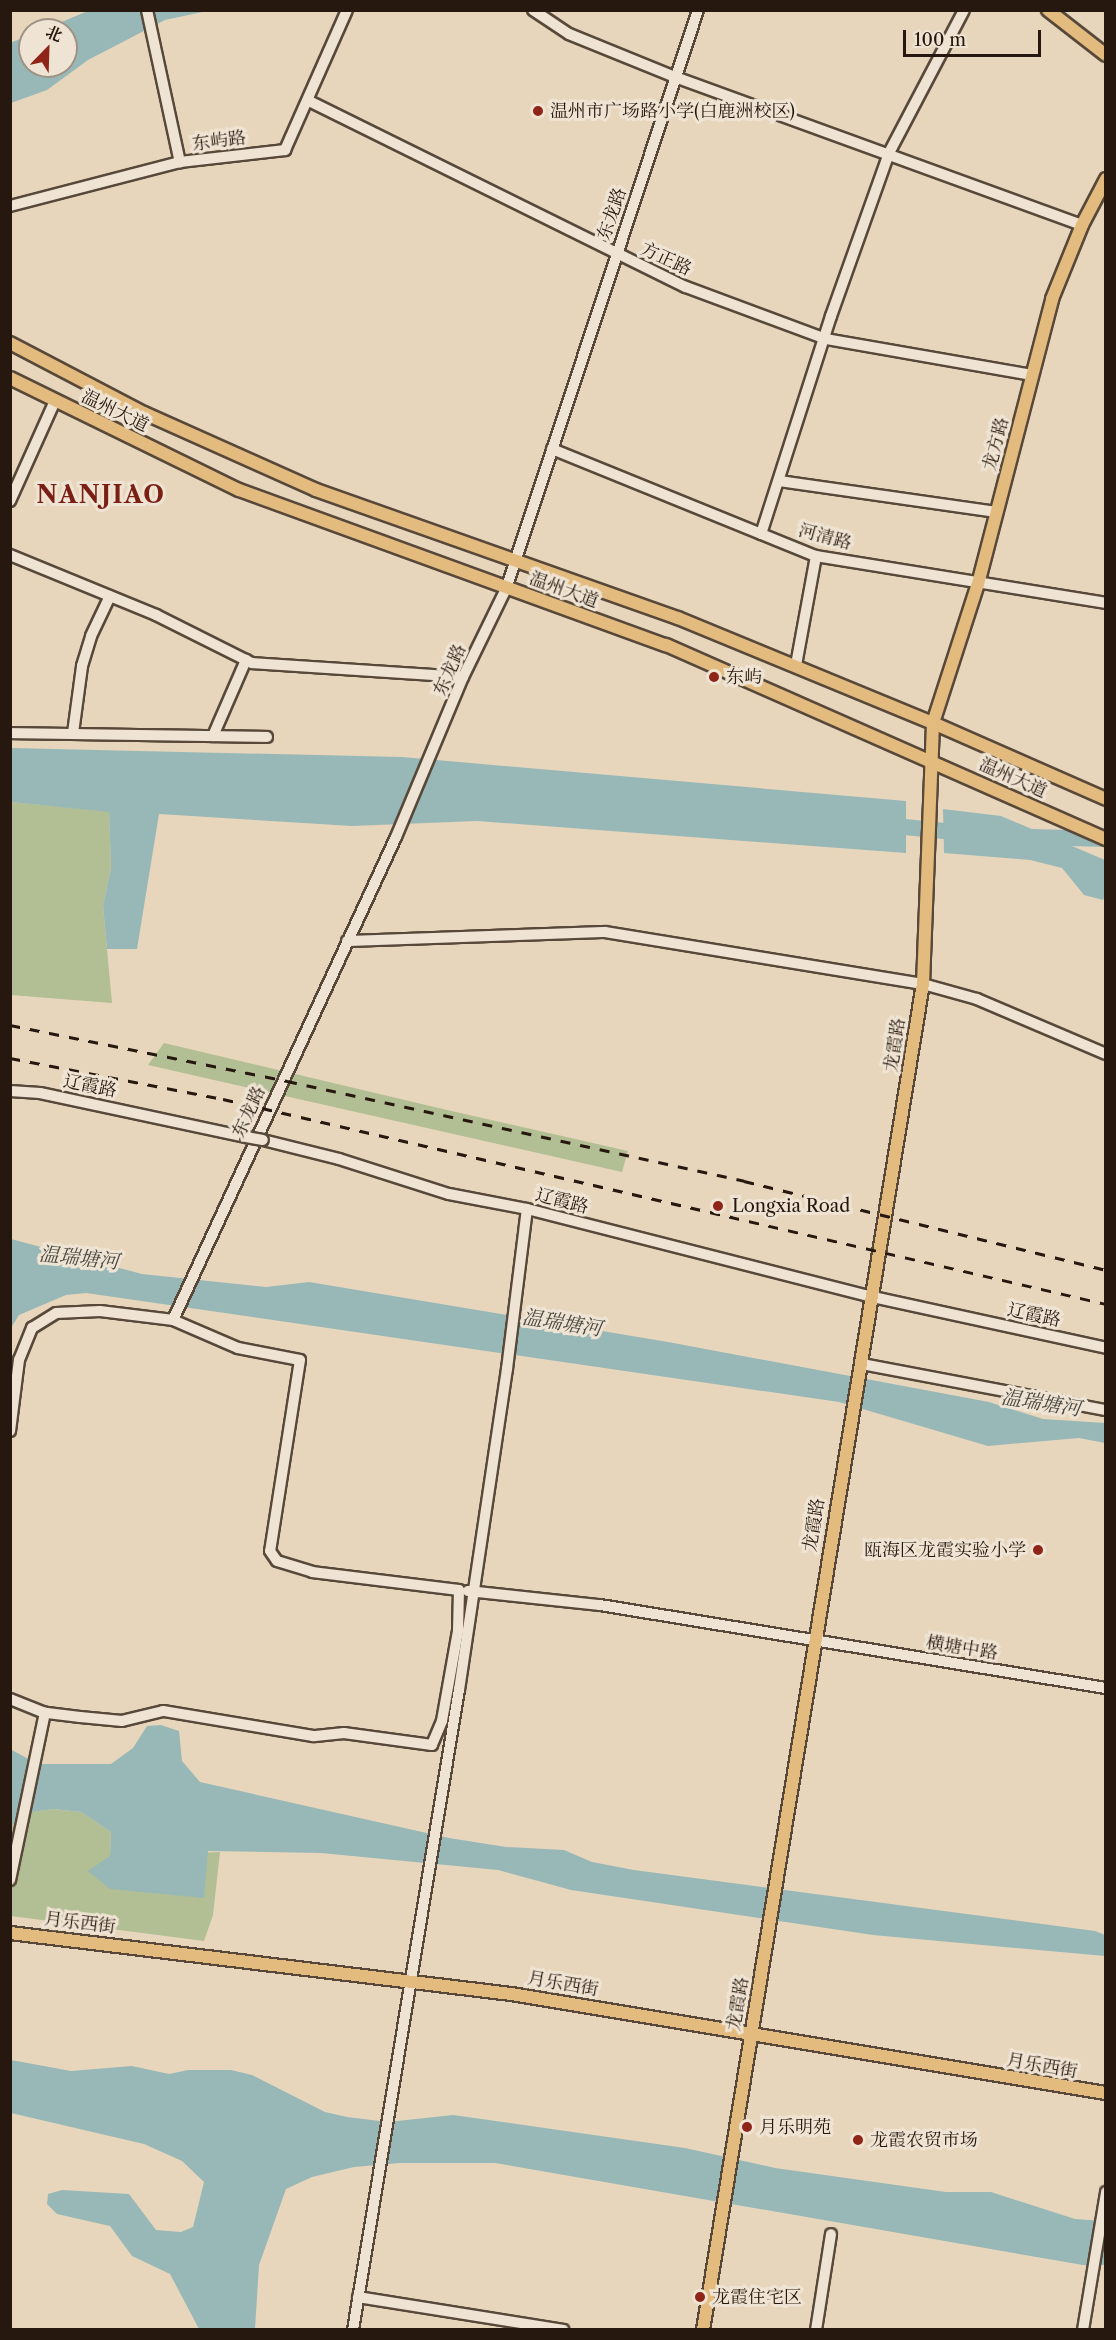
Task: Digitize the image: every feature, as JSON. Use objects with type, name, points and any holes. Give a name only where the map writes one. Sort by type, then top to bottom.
[{"type":"main road","points":[[1048,10],[1106,55]]},
{"type":"main road","name":"龙方路","points":[[933,723],[978,584],[1052,299],[1082,225],[1106,179]]},
{"type":"main road","name":"温州大道","points":[[10,342],[144,414],[316,490],[515,563],[678,618],[796,665],[1106,799]]},
{"type":"main road","name":"温州大道","points":[[10,378],[259,498],[666,645],[1106,839]]},
{"type":"main road","name":"龙霞路","points":[[703,2330],[734,2151],[751,2035],[780,1875],[814,1641],[847,1438],[862,1364],[922,984],[929,761],[933,723]]},
{"type":"main road","name":"月乐西街","points":[[10,1933],[410,1981],[1106,2093]]},
{"type":"street","points":[[147,10],[180,162]]},
{"type":"street","name":"东屿路","points":[[10,206],[180,162],[285,150],[309,101],[347,10]]},
{"type":"street","points":[[533,10],[570,34],[675,77],[1082,225]]},
{"type":"street","name":"东龙路","points":[[174,1317],[401,825],[463,677],[506,589],[698,10]]},
{"type":"street","points":[[761,534],[889,153],[964,10]]},
{"type":"street","name":"方正路","points":[[309,101],[686,287],[826,339],[1033,375]]},
{"type":"street","points":[[10,501],[55,401]]},
{"type":"street","name":"河清路","points":[[552,449],[816,556],[1106,603]]},
{"type":"street","points":[[779,481],[997,512]]},
{"type":"street","points":[[10,555],[110,596],[246,660],[463,677]]},
{"type":"street","points":[[796,665],[816,556]]},
{"type":"street","points":[[73,733],[82,666],[91,636],[110,596]]},
{"type":"street","points":[[213,736],[246,660]]},
{"type":"street","points":[[10,733],[267,737]]},
{"type":"street","points":[[347,941],[605,932],[922,984],[977,999],[1106,1054]]},
{"type":"street","name":"辽霞路","points":[[10,1091],[40,1093],[263,1140],[339,1159],[449,1194],[527,1209],[873,1297],[1106,1348]]},
{"type":"street","points":[[353,2330],[473,1591],[516,1307],[527,1209]]},
{"type":"street","points":[[10,1431],[19,1360],[32,1328],[56,1313],[100,1311],[174,1317]]},
{"type":"street","name":"横塘中路","points":[[174,1317],[238,1348],[300,1360],[270,1551],[277,1561],[312,1572],[600,1605],[1106,1688]]},
{"type":"street","points":[[862,1364],[1106,1410]]},
{"type":"street","points":[[10,1699],[45,1713],[122,1721],[163,1711],[313,1736],[344,1733],[432,1745],[442,1721],[458,1630],[459,1590]]},
{"type":"street","points":[[10,1880],[25,1821],[45,1713]]},
{"type":"street","points":[[1083,2330],[1106,2192]]},
{"type":"street","points":[[816,2330],[831,2234]]},
{"type":"street","points":[[358,2297],[563,2330]]},
{"type":"green space","points":[[11,802],[109,811],[111,867],[103,906],[112,1003],[11,995]]},
{"type":"green space","points":[[164,1043],[628,1151],[622,1172],[148,1065]]},
{"type":"green space","points":[[53,1809],[81,1812],[111,1832],[110,1856],[220,1852],[213,1915],[204,1941],[11,1916],[11,1826],[26,1813]]},
{"type":"water","points":[[88,11],[207,11],[165,20],[78,67],[78,18],[71,18]]},
{"type":"water","points":[[18,40],[18,78],[63,78],[47,90],[11,103],[10,43]]},
{"type":"water","points":[[11,748],[402,757],[906,801],[906,853],[477,821],[352,826],[159,814],[137,949],[107,949],[103,906],[111,867],[109,812],[11,802]]},
{"type":"water","points":[[943,809],[1001,816],[1105,860],[1103,900],[1084,895],[1062,868],[1030,860],[944,853]]},
{"type":"water","name":"温瑞塘河","points":[[11,1239],[142,1274],[266,1287],[309,1282],[668,1342],[989,1402],[1043,1419],[1105,1423],[1105,1443],[1079,1438],[988,1446],[839,1402],[86,1293],[66,1295],[19,1315],[11,1328]]},
{"type":"water","points":[[161,1725],[179,1731],[182,1761],[200,1782],[449,1838],[506,1847],[564,1850],[592,1862],[634,1870],[1095,1931],[1105,1935],[1105,1956],[873,1935],[571,1890],[498,1870],[321,1853],[208,1851],[204,1898],[110,1889],[88,1871],[110,1856],[111,1832],[81,1812],[53,1809],[26,1813],[11,1826],[10,1749],[38,1764],[111,1764],[133,1748],[147,1726]]},
{"type":"water","points":[[11,2060],[71,2071],[132,2066],[169,2074],[188,2070],[231,2070],[252,2075],[325,2112],[347,2117],[388,2122],[453,2115],[685,2148],[775,2168],[946,2192],[991,2192],[1075,2219],[1105,2221],[1105,2265],[1083,2265],[495,2163],[400,2163],[354,2167],[312,2177],[286,2189],[259,2265],[255,2329],[199,2329],[170,2274],[132,2256],[110,2226],[57,2214],[47,2204],[48,2194],[62,2190],[129,2194],[156,2230],[181,2232],[193,2227],[204,2182],[182,2161],[144,2144],[11,2113]]},
{"type":"waterway","points":[[885,825],[964,833]]},
{"type":"waterway","points":[[1032,837],[1106,839]]},
{"type":"railway","points":[[10,1025],[287,1081],[744,1181],[1106,1270]]},
{"type":"railway","points":[[10,1058],[223,1099],[1106,1304]]},
{"type":"place","name":"温州市广场路小学(白鹿洲校区)","points":[[538,111]]},
{"type":"place","name":"东屿","points":[[714,677]]},
{"type":"place","name":"Longxia Road","points":[[718,1206]]},
{"type":"place","name":"瓯海区龙霞实验小学","points":[[1038,1550]]},
{"type":"place","name":"月乐明苑","points":[[747,2127]]},
{"type":"place","name":"龙霞农贸市场","points":[[858,2140]]},
{"type":"place","name":"龙霞住宅区","points":[[700,2297]]},
{"type":"district","name":"NANJIAO","points":[[101,495]]}]
